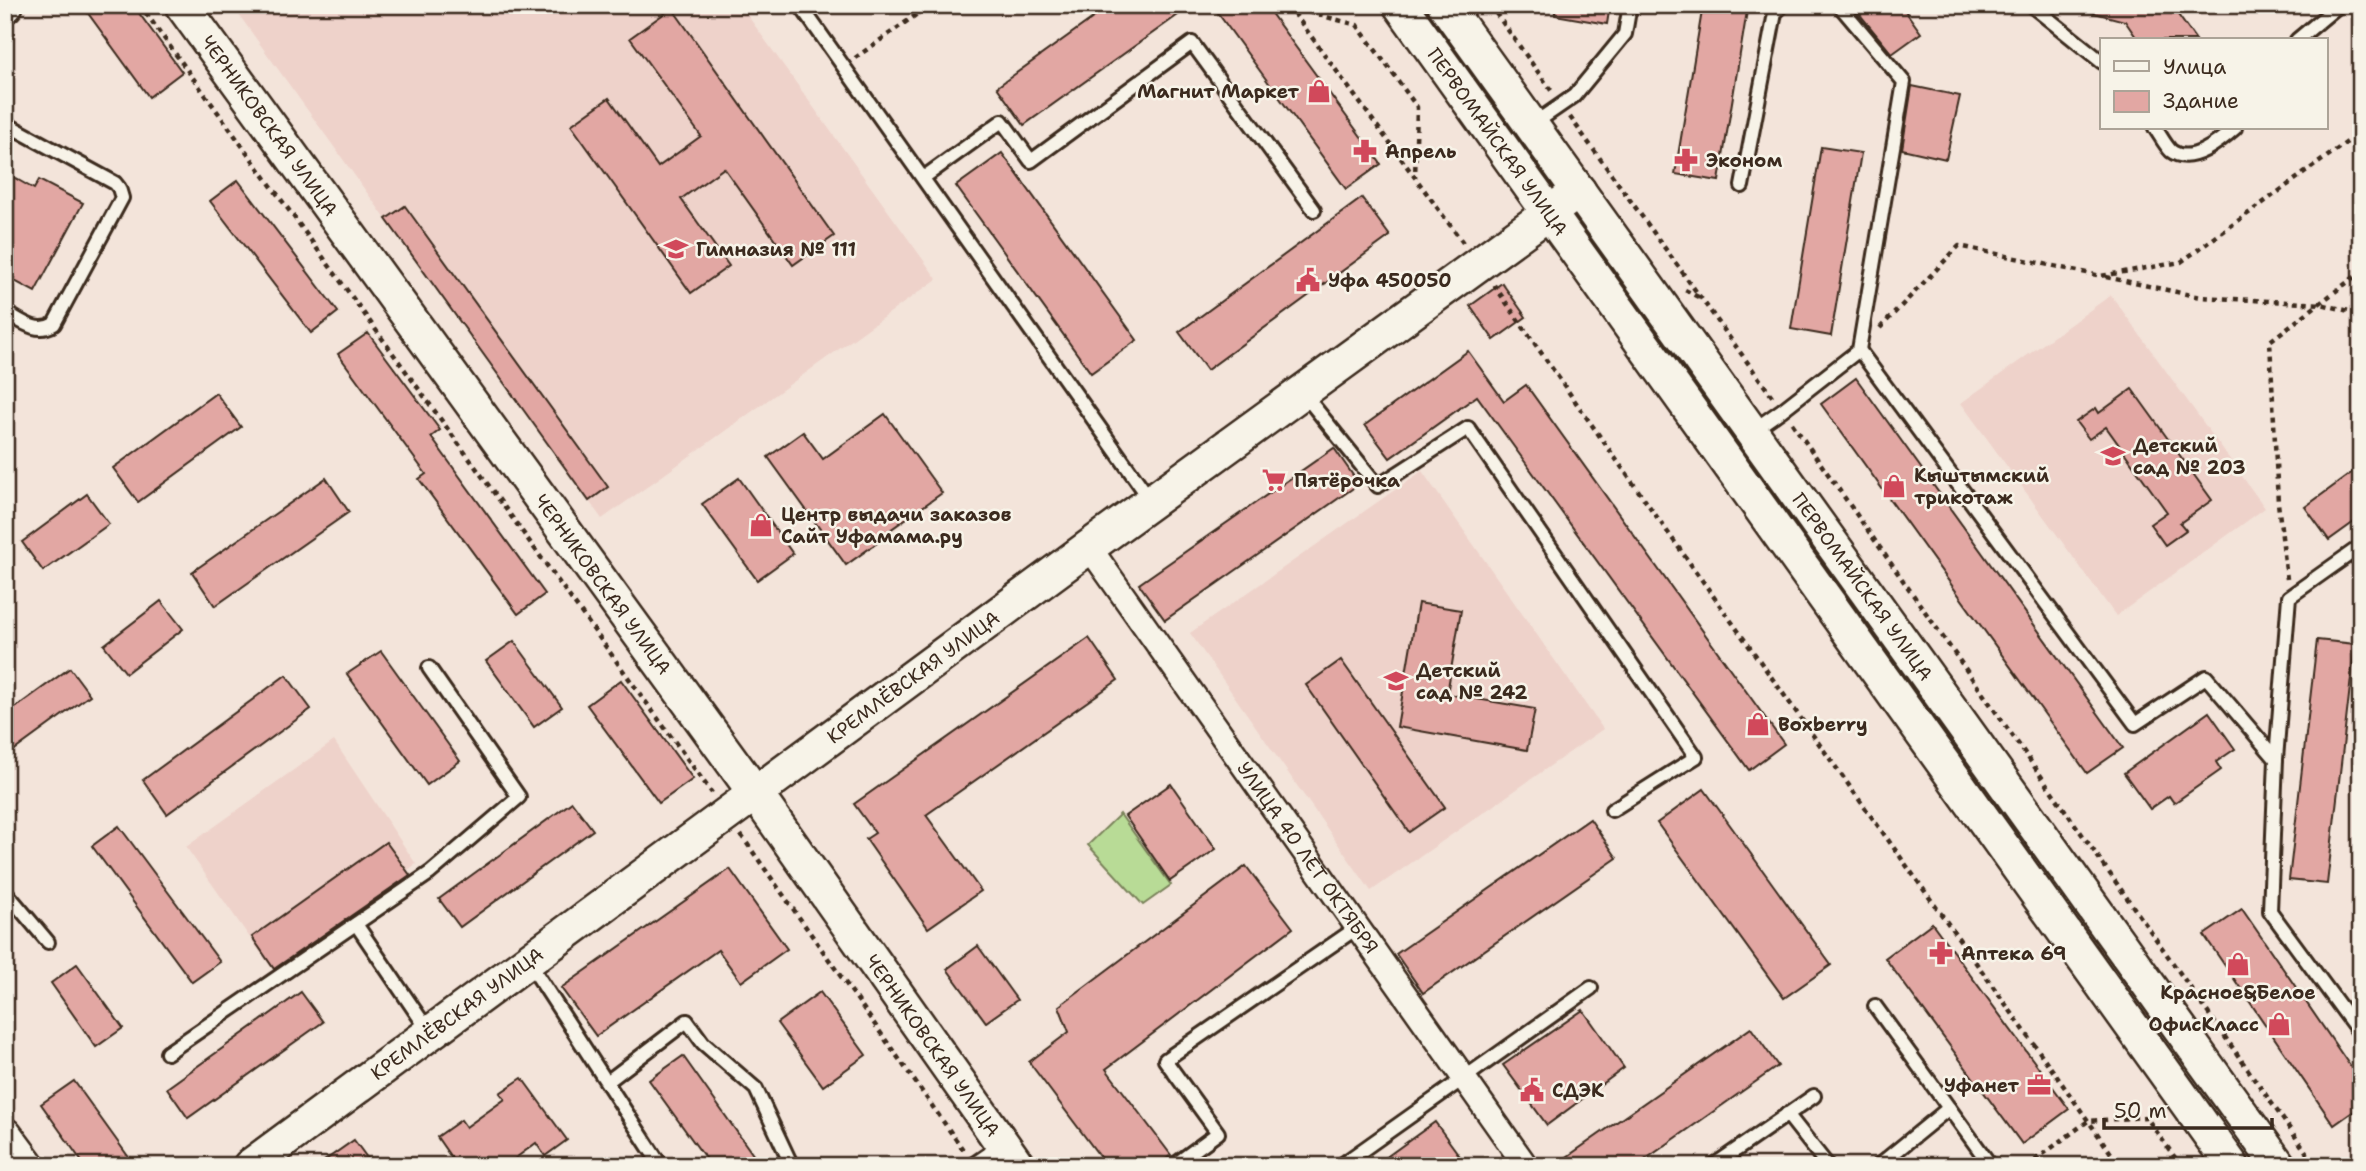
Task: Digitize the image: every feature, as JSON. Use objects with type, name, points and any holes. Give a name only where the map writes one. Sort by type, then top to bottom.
[{"type":"street","name":"ЧЕРНИКОВСКАЯ УЛИЦА","points":[[182,5],[755,793],[1010,1155]]},
{"type":"street","name":"ПЕРВОМАЙСКАЯ УЛИЦА","points":[[1400,5],[2232,1166]]},
{"type":"street","name":"ПЕРВОМАЙСКАЯ УЛИЦА","points":[[1446,5],[2279,1166]]},
{"type":"street","name":"КРЕМЛЁВСКАЯ УЛИЦА","points":[[250,1166],[1089,547],[1579,191]]},
{"type":"street","name":"УЛИЦА 40 ЛЕТ ОКТЯБРЯ","points":[[1089,547],[1526,1166]]},
{"type":"street","points":[[5,1135],[28,1166]]},
{"type":"lane","points":[[800,5],[1152,502]]},
{"type":"lane","points":[[1532,125],[1574,96],[1625,34],[1630,5]]},
{"type":"lane","points":[[1742,186],[1775,13],[1783,5]]},
{"type":"lane","points":[[1751,431],[1859,350],[1905,82],[1839,5]]},
{"type":"lane","points":[[2031,5],[2100,60]]},
{"type":"lane","points":[[2299,38],[2339,5]]},
{"type":"lane","points":[[923,178],[1002,121],[1031,161],[1192,43],[1314,209]]},
{"type":"lane","points":[[5,127],[12,127],[115,183],[122,198],[54,324],[35,329],[5,312]]},
{"type":"lane","points":[[2156,130],[2170,150],[2181,156],[2194,156],[2232,130]]},
{"type":"lane","points":[[1859,350],[2135,724],[2206,677],[2276,759]]},
{"type":"lane","points":[[1303,393],[1378,486],[1468,428],[1696,757],[1612,810]]},
{"type":"lane","points":[[2361,545],[2289,597],[2276,759],[2270,911],[2361,1035]]},
{"type":"lane","points":[[167,1053],[430,873],[519,797],[429,668]]},
{"type":"lane","points":[[5,891],[48,942]]},
{"type":"lane","points":[[356,924],[430,1033]]},
{"type":"lane","points":[[1173,1166],[1218,1133],[1165,1060],[1358,928]]},
{"type":"lane","points":[[527,961],[661,1166]]},
{"type":"lane","points":[[1340,1166],[1591,988]]},
{"type":"lane","points":[[1875,1006],[1991,1166]]},
{"type":"lane","points":[[607,1082],[687,1021],[704,1043],[756,1089],[792,1166]]},
{"type":"lane","points":[[1713,1166],[1814,1096]]},
{"type":"lane","points":[[1878,1166],[1948,1108]]},
{"type":"lane","points":[[1787,1114],[1828,1166]]},
{"type":"lane","points":[[972,1165],[1010,1155]]},
{"type":"path","points":[[140,5],[727,814],[972,1165]]},
{"type":"path","points":[[843,66],[930,5]]},
{"type":"path","points":[[1490,5],[1782,410],[2316,1166]]},
{"type":"path","points":[[1289,6],[1479,265],[2120,1166]]},
{"type":"path","points":[[1289,6],[1357,25],[1388,67],[1417,107],[1415,179]]},
{"type":"path","points":[[2101,276],[2180,262],[2361,132]]},
{"type":"path","points":[[1859,350],[1959,246],[2200,297],[2321,304],[2361,314]]},
{"type":"path","points":[[2289,597],[2278,503],[2270,341],[2361,272]]},
{"type":"path","points":[[2026,1166],[2088,1121],[2146,1117],[2181,1166]]},
{"type":"shaded area","name":"Гимназия № 111","points":[[253,5],[740,5],[937,279],[602,519],[589,501],[608,487],[406,206],[386,219],[239,15]]},
{"type":"shaded area","name":"Детский сад № 203","points":[[2111,295],[2265,508],[2116,616],[1961,403]]},
{"type":"shaded area","name":"Детский сад № 242","points":[[1422,471],[1603,729],[1371,891],[1190,633]]},
{"type":"shaded area","points":[[334,741],[416,864],[272,969],[186,847]]},
{"type":"green space","points":[[1120,814],[1171,885],[1143,905],[1088,845]]},
{"type":"building","points":[[82,5],[133,5],[182,72],[149,97]]},
{"type":"building","points":[[1111,5],[1192,5],[1024,125],[997,87]]},
{"type":"building","points":[[1212,5],[1265,5],[1381,164],[1346,189]]},
{"type":"building","points":[[1555,5],[1610,5],[1607,24],[1555,15]]},
{"type":"building","points":[[1703,5],[1748,5],[1719,181],[1675,174]]},
{"type":"building","points":[[1852,5],[1901,5],[1921,33],[1892,54]]},
{"type":"building","points":[[2088,5],[2171,5],[2195,38],[2137,38],[2125,21],[2087,11]]},
{"type":"building","points":[[672,8],[834,236],[793,265],[724,168],[681,199],[729,266],[691,293],[571,125],[609,98],[658,167],[701,136],[630,38]]},
{"type":"building","points":[[1912,86],[1960,96],[1946,159],[1902,149]]},
{"type":"building","points":[[1821,147],[1861,153],[1831,336],[1791,329]]},
{"type":"building","points":[[1002,153],[1137,340],[1091,373],[956,186]]},
{"type":"building","points":[[13,177],[34,189],[39,180],[83,203],[35,292],[5,276],[5,190]]},
{"type":"building","points":[[238,180],[338,312],[311,333],[210,201]]},
{"type":"building","points":[[1362,198],[1390,236],[1207,370],[1179,332]]},
{"type":"building","points":[[405,206],[608,487],[589,501],[386,219]]},
{"type":"building","points":[[1502,283],[1526,317],[1494,340],[1470,306]]},
{"type":"building","points":[[368,333],[440,430],[431,437],[545,594],[518,614],[419,479],[426,474],[338,354]]},
{"type":"building","points":[[1468,351],[1504,401],[1526,385],[1784,744],[1749,770],[1477,396],[1390,458],[1365,425]]},
{"type":"building","points":[[1856,378],[2123,748],[2087,773],[1821,404]]},
{"type":"building","points":[[2132,389],[2212,500],[2180,523],[2186,530],[2165,545],[2150,524],[2167,512],[2106,427],[2089,439],[2076,422],[2096,408],[2099,413]]},
{"type":"building","points":[[216,393],[241,427],[138,502],[113,468]]},
{"type":"building","points":[[885,414],[942,493],[846,565],[768,457],[803,432],[823,459]]},
{"type":"building","points":[[1334,448],[1359,484],[1165,620],[1139,584]]},
{"type":"building","points":[[2361,466],[2361,517],[2329,540],[2305,507]]},
{"type":"building","points":[[326,478],[349,512],[215,606],[192,572]]},
{"type":"building","points":[[739,478],[793,554],[757,580],[702,504]]},
{"type":"building","points":[[87,494],[109,524],[43,571],[22,542]]},
{"type":"building","points":[[161,601],[183,629],[126,673],[104,645]]},
{"type":"building","points":[[1418,603],[1461,610],[1447,694],[1535,709],[1527,750],[1397,727]]},
{"type":"building","points":[[1089,638],[1118,680],[926,815],[981,891],[928,928],[866,839],[875,833],[854,804]]},
{"type":"building","points":[[2317,640],[2355,644],[2327,884],[2289,880]]},
{"type":"building","points":[[514,641],[562,707],[534,727],[486,661]]},
{"type":"building","points":[[381,651],[460,761],[427,785],[347,674]]},
{"type":"building","points":[[1341,660],[1445,807],[1409,832],[1306,685]]},
{"type":"building","points":[[70,668],[90,695],[5,757],[5,715]]},
{"type":"building","points":[[286,675],[311,709],[167,814],[143,780]]},
{"type":"building","points":[[621,680],[693,779],[659,803],[587,705]]},
{"type":"building","points":[[2209,712],[2235,749],[2216,762],[2221,770],[2174,803],[2169,796],[2150,809],[2124,773]]},
{"type":"building","points":[[1171,784],[1216,849],[1170,881],[1125,816]]},
{"type":"building","points":[[1704,789],[1831,965],[1784,998],[1657,823]]},
{"type":"building","points":[[572,802],[593,830],[460,927],[439,899]]},
{"type":"building","points":[[1590,819],[1617,858],[1423,993],[1396,954]]},
{"type":"building","points":[[119,826],[220,962],[192,982],[92,846]]},
{"type":"building","points":[[386,842],[410,875],[274,969],[252,937]]},
{"type":"building","points":[[1246,866],[1293,928],[1106,1069],[1171,1155],[1157,1166],[1107,1166],[1029,1062],[1069,1032],[1059,1006]]},
{"type":"building","points":[[730,869],[787,949],[741,982],[718,950],[596,1036],[561,988]]},
{"type":"building","points":[[2242,909],[2361,1082],[2361,1106],[2334,1125],[2204,935]]},
{"type":"building","points":[[1932,923],[2069,1109],[2022,1144],[1885,958]]},
{"type":"building","points":[[978,946],[1017,1000],[986,1022],[947,969]]},
{"type":"building","points":[[77,964],[123,1028],[96,1047],[51,983]]},
{"type":"building","points":[[301,992],[323,1022],[188,1118],[167,1088]]},
{"type":"building","points":[[820,992],[866,1055],[823,1086],[777,1023]]},
{"type":"building","points":[[1583,1010],[1624,1068],[1547,1125],[1503,1065]]},
{"type":"building","points":[[1751,1028],[1778,1066],[1636,1166],[1554,1166]]},
{"type":"building","points":[[683,1056],[761,1166],[711,1166],[649,1080]]},
{"type":"building","points":[[522,1078],[567,1140],[545,1156],[536,1143],[505,1166],[457,1166],[437,1137],[461,1120],[466,1127],[505,1099],[500,1093]]},
{"type":"building","points":[[74,1081],[135,1166],[85,1166],[41,1104]]},
{"type":"building","points":[[1435,1122],[1467,1166],[1374,1166]]},
{"type":"building","points":[[354,1140],[373,1166],[317,1166]]},
{"type":"place","name":"Магнит Маркет","points":[[1319,91]]},
{"type":"place","name":"Апрель","points":[[1365,151]]},
{"type":"place","name":"Эконом","points":[[1686,160]]},
{"type":"place","name":"Гимназия № 111","points":[[676,249]]},
{"type":"place","name":"Уфа 450050","points":[[1308,280]]},
{"type":"place","name":"Детский сад № 203","points":[[2113,456]]},
{"type":"place","name":"Пятёрочка","points":[[1274,480]]},
{"type":"place","name":"Кыштымский трикотаж","points":[[1894,486]]},
{"type":"place","name":"Центр выдачи заказов Сайт Уфамама.ру","points":[[761,525]]},
{"type":"place","name":"Детский сад № 242","points":[[1396,681]]},
{"type":"place","name":"Boxberry","points":[[1758,724]]},
{"type":"place","name":"Аптека 69","points":[[1941,953]]},
{"type":"place","name":"Красное&Белое","points":[[2238,964]]},
{"type":"place","name":"ОфисКласс","points":[[2279,1024]]},
{"type":"place","name":"Уфанет","points":[[2039,1085]]},
{"type":"place","name":"СДЭК","points":[[1532,1090]]}]
